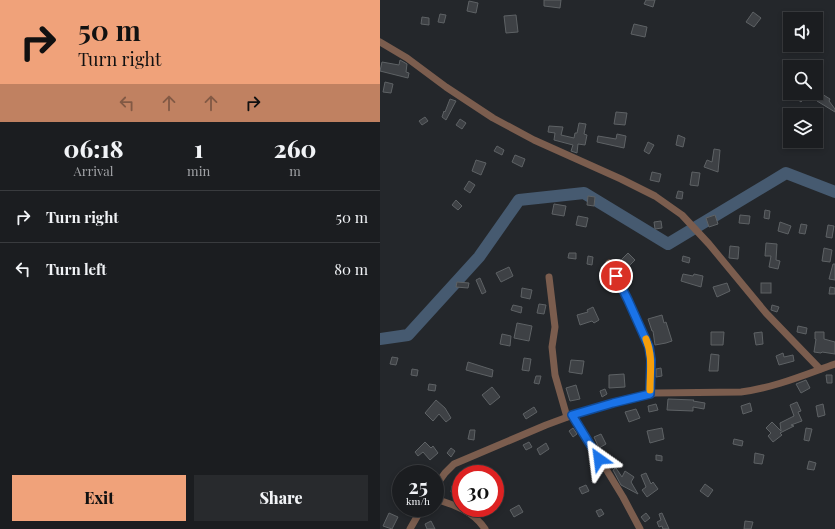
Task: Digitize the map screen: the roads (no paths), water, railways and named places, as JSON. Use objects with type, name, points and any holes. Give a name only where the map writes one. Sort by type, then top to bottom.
[{"type":"street","points":[[380,42],[407,58],[446,87],[493,118],[534,140],[655,196],[682,215],[724,261],[766,313],[820,369]]},
{"type":"street","points":[[609,263],[623,288],[649,347],[651,360],[650,394]]},
{"type":"street","points":[[548,277],[555,329],[552,347],[555,375],[570,416],[623,497],[640,529]]},
{"type":"street","points":[[444,474],[454,464],[509,440],[570,416],[613,403],[655,393],[741,392],[754,390],[835,364]]},
{"type":"street","points":[[444,502],[452,504],[476,517],[485,529]]},
{"type":"street","points":[[410,529],[417,517]]},
{"type":"waterway","points":[[380,339],[408,335],[479,257],[519,200],[584,193],[668,244],[786,173],[835,192]]}]
